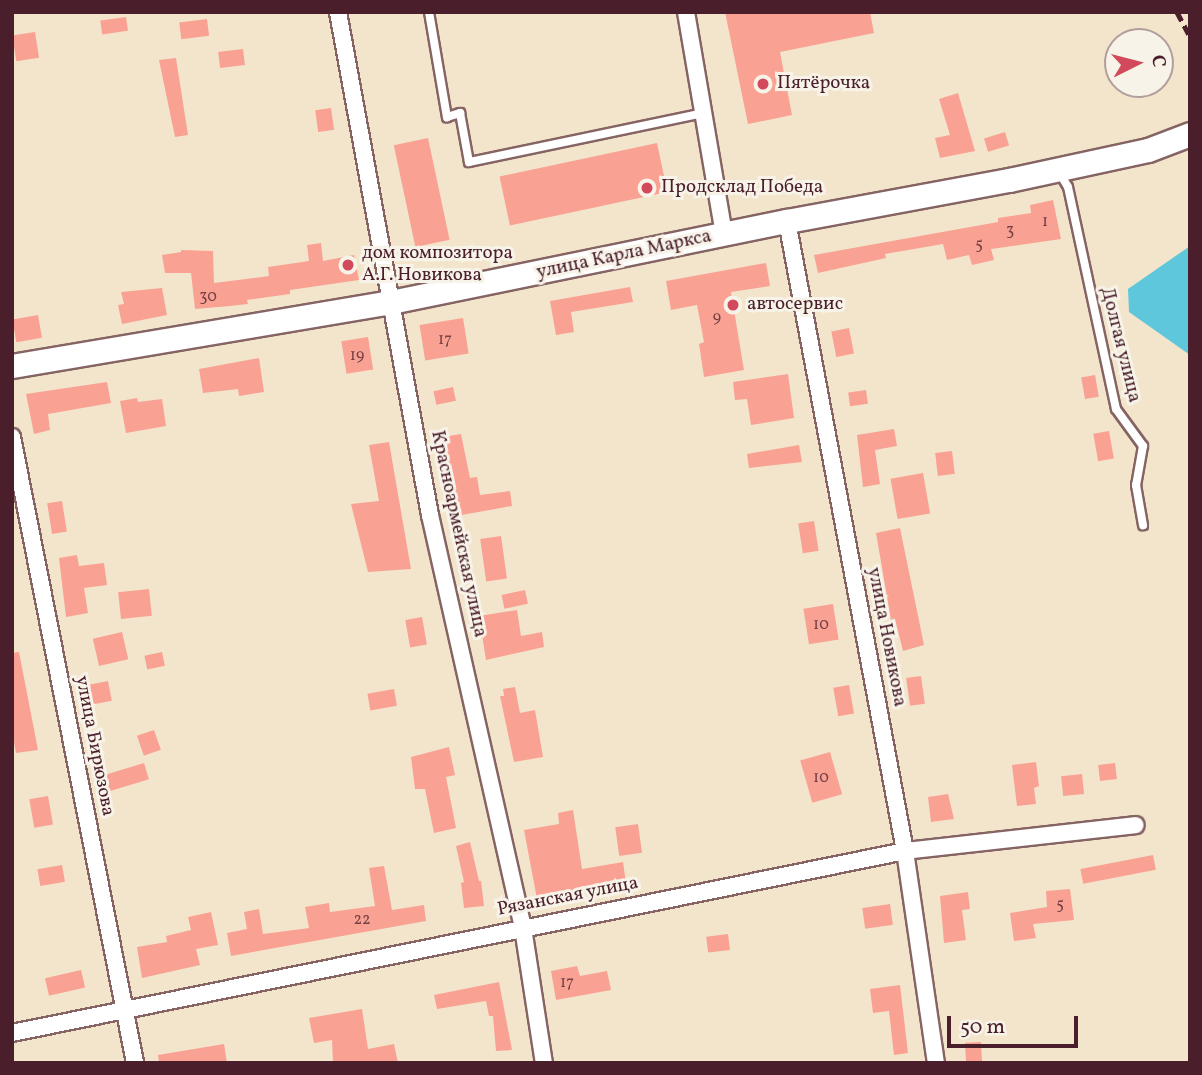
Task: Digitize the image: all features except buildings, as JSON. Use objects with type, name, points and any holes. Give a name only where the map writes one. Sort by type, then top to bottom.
[{"type":"main road","name":"улица Карла Маркса","points":[[12,366],[390,302],[787,221],[1058,170],[1148,150],[1190,134]]},
{"type":"street","name":"Красноармейская улица","points":[[338,12],[430,515],[523,928],[544,1063]]},
{"type":"street","points":[[687,12],[724,234]]},
{"type":"street","name":"улица Новикова","points":[[787,221],[905,851],[936,1063]]},
{"type":"street","name":"улица Бирюзова","points":[[12,437],[135,1063]]},
{"type":"street","name":"Рязанская улица","points":[[12,1033],[905,851],[1136,825]]},
{"type":"lane","points":[[429,12],[447,117],[460,113],[469,162],[704,113]]},
{"type":"lane","name":"Долгая улица","points":[[1058,170],[1068,187],[1116,409],[1143,446],[1136,485],[1143,525]]},
{"type":"water","points":[[1190,246],[1190,355],[1129,312],[1128,289]]},
{"type":"railway","points":[[1177,12],[1190,36]]},
{"type":"place","name":"Пятёрочка","points":[[763,84]]},
{"type":"place","name":"Продсклад Победа","points":[[647,188]]},
{"type":"place","name":"дом композитора А.Г. Новикова","points":[[348,265]]},
{"type":"place","name":"автосервис","points":[[733,305]]}]
